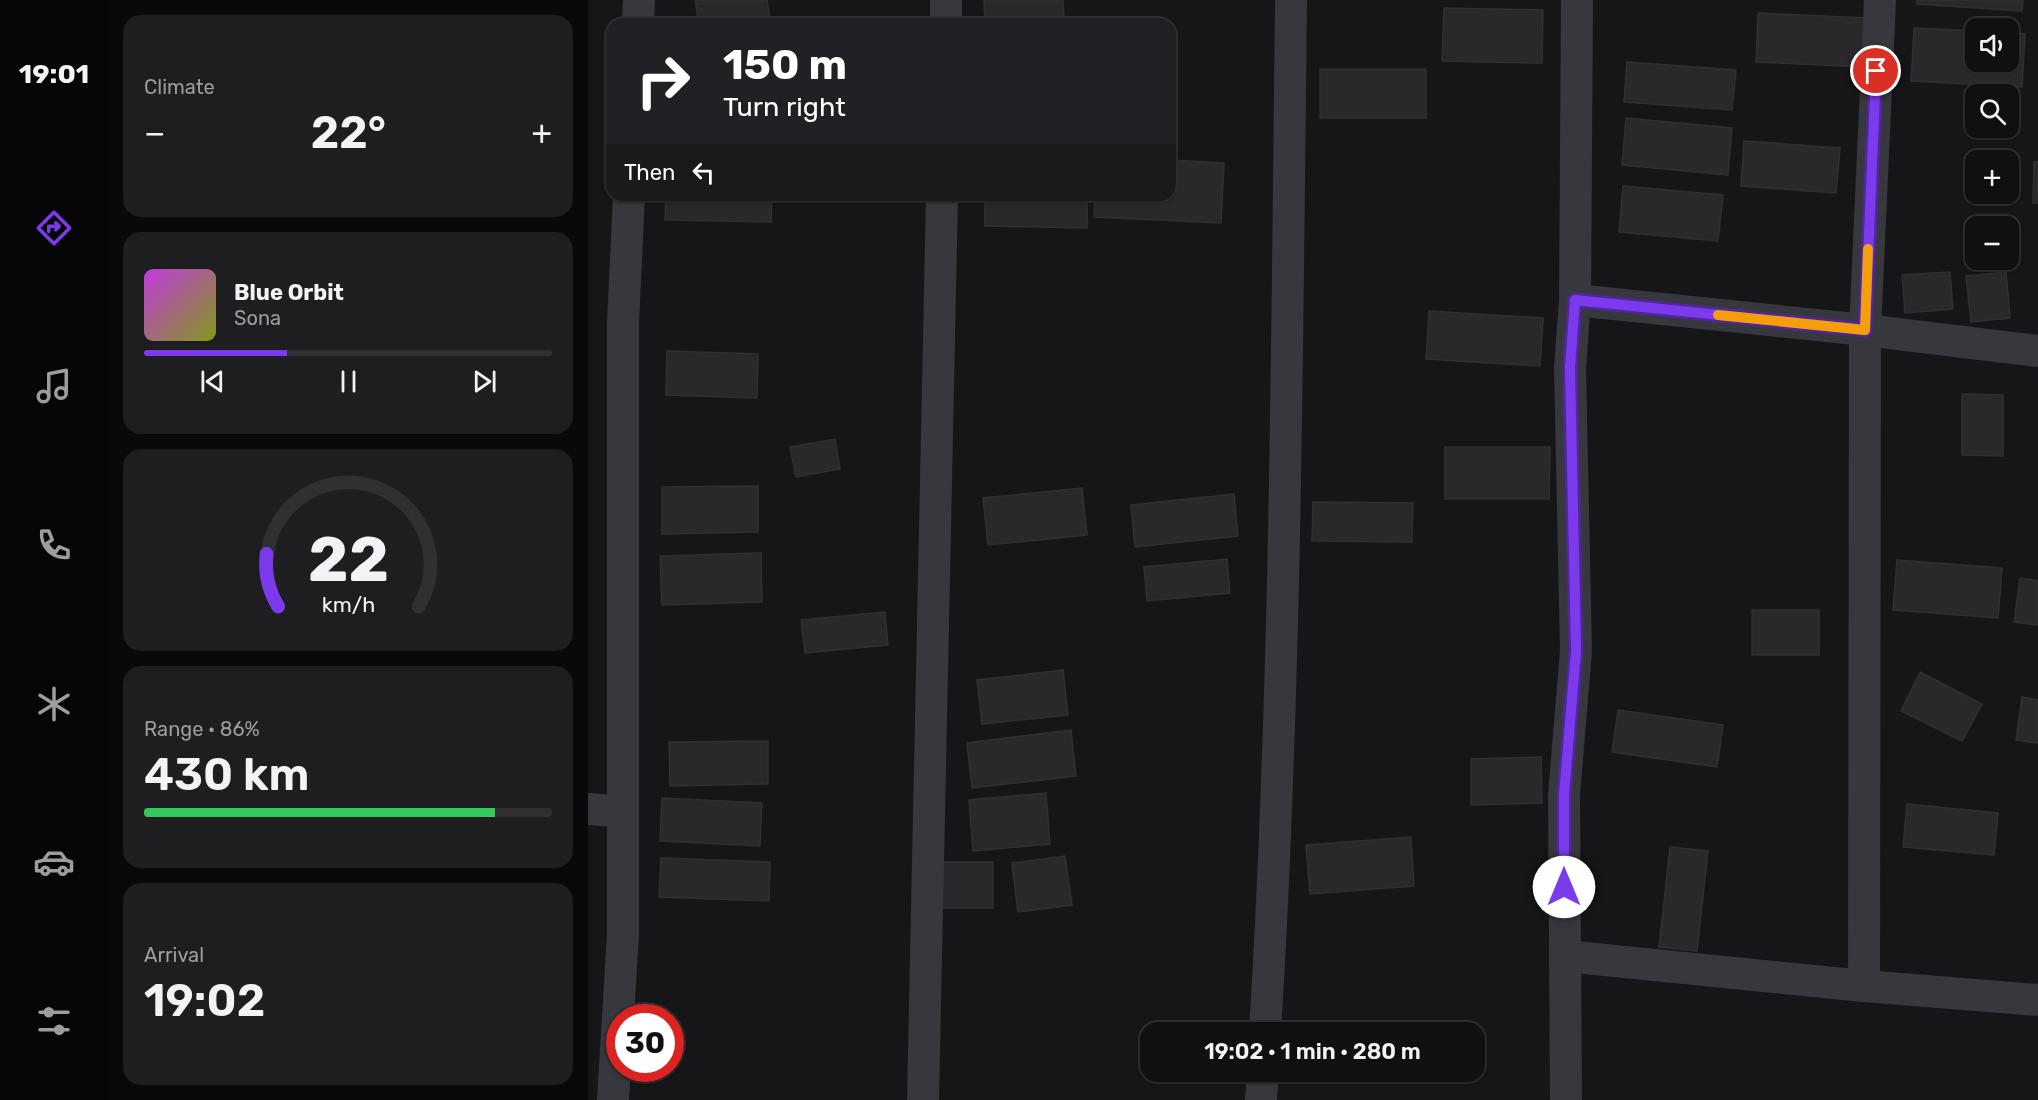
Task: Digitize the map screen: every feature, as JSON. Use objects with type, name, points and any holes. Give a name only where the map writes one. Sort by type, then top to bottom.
[{"type":"street","points":[[638,18],[639,0]]},
{"type":"street","points":[[946,0],[946,18]]},
{"type":"street","points":[[1265,1022],[1283,614],[1291,0]]},
{"type":"street","points":[[1566,1100],[1564,795],[1576,651],[1570,368],[1575,300],[1577,0]]},
{"type":"street","points":[[1864,986],[1865,330],[1880,0]]},
{"type":"street","points":[[613,1100],[622,934],[623,324],[629,201]]},
{"type":"street","points":[[923,1100],[942,201]]},
{"type":"street","points":[[1575,300],[1865,330],[2038,351]]},
{"type":"street","points":[[588,809],[623,812]]},
{"type":"street","points":[[1565,956],[1864,986],[2038,1000]]},
{"type":"street","points":[[1261,1100],[1262,1082]]},
{"type":"building","points":[[695,0],[767,0],[770,18],[698,18]]},
{"type":"building","points":[[984,0],[1063,0],[1064,18],[985,18]]},
{"type":"building","points":[[1917,0],[2023,0],[2022,11],[1917,4]]},
{"type":"building","points":[[1444,8],[1543,10],[1542,63],[1442,61]]},
{"type":"building","points":[[1758,13],[1867,18],[1864,67],[1756,62]]},
{"type":"building","points":[[1914,28],[1965,30],[1965,72],[2019,72],[2019,34],[2025,34],[2022,87],[2019,87],[2019,84],[1911,81]]},
{"type":"building","points":[[1627,62],[1736,70],[1732,110],[1624,102]]},
{"type":"building","points":[[1320,69],[1426,69],[1426,118],[1320,118]]},
{"type":"building","points":[[1626,118],[1732,128],[1728,175],[1622,165]]},
{"type":"building","points":[[1744,141],[1840,148],[1836,193],[1741,186]]},
{"type":"building","points":[[1176,160],[1224,163],[1221,223],[1094,217],[1095,201],[1176,201]]},
{"type":"building","points":[[2034,162],[2038,162],[2038,203],[2033,203]]},
{"type":"building","points":[[1623,186],[1723,195],[1718,241],[1619,232]]},
{"type":"building","points":[[666,201],[772,201],[771,222],[665,220]]},
{"type":"building","points":[[985,201],[1087,201],[1087,228],[985,226]]},
{"type":"building","points":[[1950,272],[1953,309],[1905,313],[1902,275]]},
{"type":"building","points":[[2006,272],[2010,318],[1971,322],[1966,276]]},
{"type":"building","points":[[1429,311],[1543,318],[1540,366],[1426,359]]},
{"type":"building","points":[[667,351],[758,354],[757,398],[666,395]]},
{"type":"building","points":[[1962,394],[2003,395],[2003,456],[1962,455]]},
{"type":"building","points":[[835,439],[840,469],[796,477],[790,447]]},
{"type":"building","points":[[1445,447],[1550,447],[1549,499],[1445,499]]},
{"type":"building","points":[[758,486],[758,532],[662,534],[662,487]]},
{"type":"building","points":[[1082,488],[1087,535],[988,545],[983,498]]},
{"type":"building","points":[[1234,494],[1238,536],[1135,547],[1131,505]]},
{"type":"building","points":[[1313,502],[1413,503],[1412,542],[1312,541]]},
{"type":"building","points":[[761,553],[762,602],[662,605],[660,556]]},
{"type":"building","points":[[1227,559],[1230,593],[1147,601],[1144,567]]},
{"type":"building","points":[[1897,560],[2002,568],[1998,618],[1893,610]]},
{"type":"building","points":[[2020,578],[2038,581],[2038,625],[2014,622]]},
{"type":"building","points":[[1752,610],[1819,610],[1819,655],[1752,655]]},
{"type":"building","points":[[885,612],[888,645],[805,653],[801,620]]},
{"type":"building","points":[[1063,670],[1068,715],[982,724],[977,680]]},
{"type":"building","points":[[1920,672],[1982,704],[1962,741],[1901,711]]},
{"type":"building","points":[[2022,697],[2038,700],[2038,743],[2016,740]]},
{"type":"building","points":[[1618,710],[1723,725],[1717,767],[1612,752]]},
{"type":"building","points":[[1071,730],[1076,776],[972,788],[967,743]]},
{"type":"building","points":[[768,741],[768,784],[670,786],[669,742]]},
{"type":"building","points":[[1541,757],[1542,803],[1471,805],[1471,759]]},
{"type":"building","points":[[1046,793],[1050,844],[973,851],[969,800]]},
{"type":"building","points":[[662,798],[762,803],[760,846],[660,841]]},
{"type":"building","points":[[1907,804],[1998,813],[1994,855],[1903,847]]},
{"type":"building","points":[[1411,837],[1414,886],[1310,894],[1306,845]]},
{"type":"building","points":[[1670,847],[1708,851],[1697,951],[1659,947]]},
{"type":"building","points":[[1065,856],[1072,905],[1018,912],[1012,863]]},
{"type":"building","points":[[661,858],[770,862],[769,901],[659,897]]},
{"type":"building","points":[[942,862],[993,862],[993,908],[942,908]]},
{"type":"slow traffic","points":[[1718,315],[1865,330],[1868,249]]},
{"type":"route","points":[[1564,887],[1564,795],[1576,651],[1570,368],[1575,300],[1865,330],[1876,71]]}]
